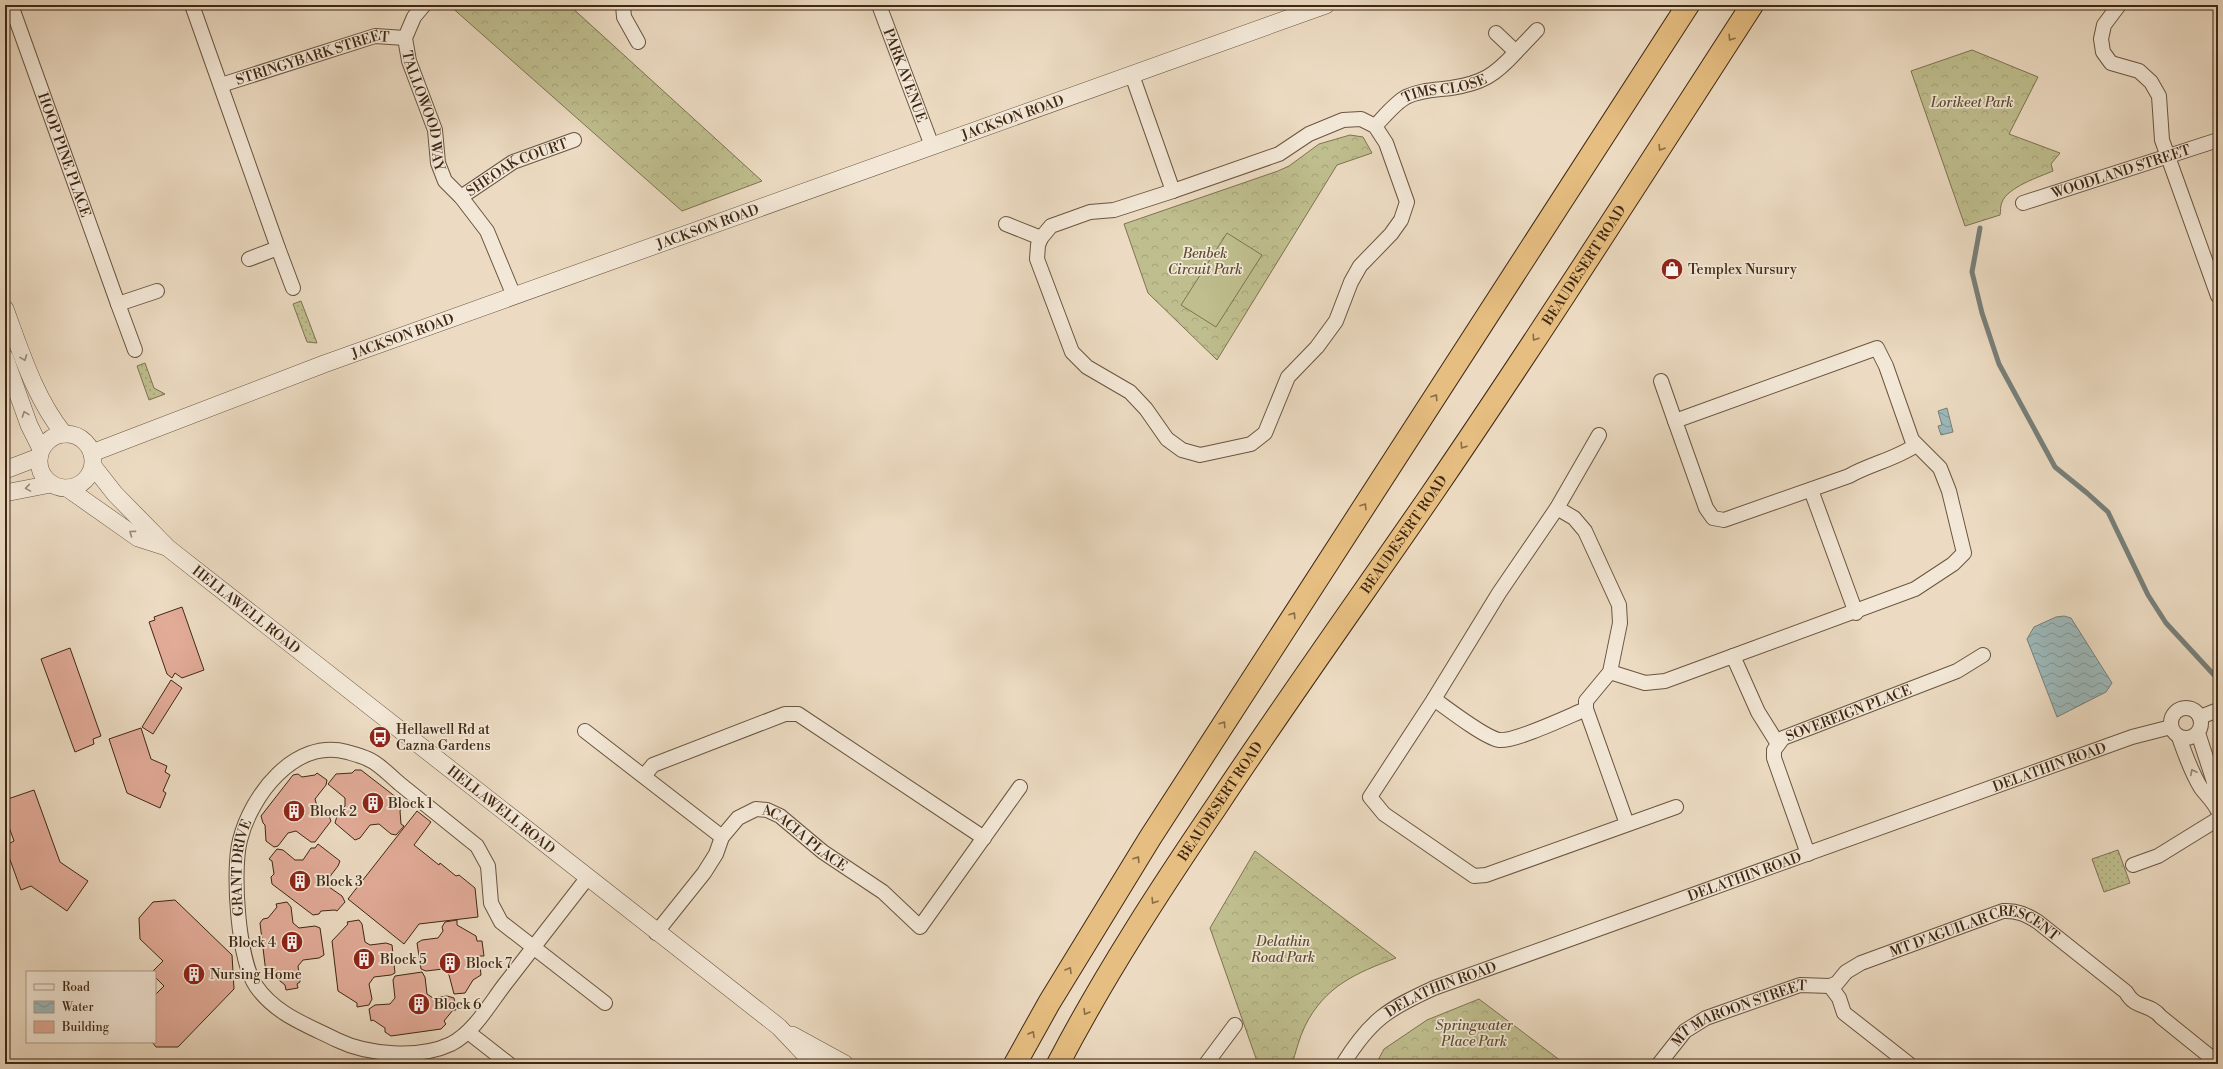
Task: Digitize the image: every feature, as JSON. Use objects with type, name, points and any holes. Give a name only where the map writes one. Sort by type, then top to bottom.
[{"type":"highway","points":[[1015,1064],[1049,1003],[1150,838],[1688,5]]},
{"type":"highway","name":"BEAUDESERT ROAD","points":[[1058,1064],[1110,972],[1174,868],[1289,698],[1431,494],[1652,162],[1752,5]]},
{"type":"street","name":"HOOP PINE PLACE","points":[[11,5],[134,350]]},
{"type":"street","points":[[192,5],[293,288]]},
{"type":"street","name":"TALLOWOOD WAY","points":[[424,5],[414,17],[404,38],[409,61],[435,130],[438,163],[445,181],[461,197],[487,231],[514,296]]},
{"type":"street","points":[[623,5],[624,16],[638,42]]},
{"type":"street","name":"PARK AVENUE","points":[[879,5],[932,146]]},
{"type":"street","name":"JACKSON ROAD","points":[[92,459],[302,372],[1326,5]]},
{"type":"street","points":[[2119,5],[2104,25],[2101,39],[2104,52],[2111,63],[2139,71],[2151,82],[2159,96],[2162,140],[2218,296]]},
{"type":"street","name":"TIMS CLOSE","points":[[1375,126],[1405,97],[1431,89],[1451,88],[1484,80],[1499,71],[1537,30]]},
{"type":"street","points":[[1496,33],[1516,52]]},
{"type":"street","name":"STRINGYBARK STREET","points":[[221,85],[375,36],[404,38]]},
{"type":"street","points":[[1132,75],[1173,191]]},
{"type":"street","points":[[1361,119],[1375,126],[1386,143],[1407,202],[1401,220],[1391,234],[1360,266],[1351,282],[1336,321],[1317,346],[1288,377],[1265,433],[1251,444],[1200,455],[1182,450],[1167,439],[1146,409],[1130,392],[1087,367],[1072,352],[1037,260],[1040,238],[1051,226],[1090,212],[1114,210],[1278,154],[1309,134],[1343,120],[1361,119]]},
{"type":"street","name":"SHEOAK COURT","points":[[461,197],[513,162],[574,140]]},
{"type":"street","name":"WOODLAND STREET","points":[[2023,203],[2168,158],[2218,140]]},
{"type":"street","points":[[1006,224],[1040,238]]},
{"type":"street","points":[[249,259],[278,248]]},
{"type":"street","points":[[118,304],[157,291]]},
{"type":"street","points":[[5,309],[34,386],[49,416],[64,434]]},
{"type":"street","points":[[1610,672],[1645,683],[1665,681],[1856,613],[1915,589],[1953,564],[1964,553],[1950,491],[1940,468],[1912,440],[1886,366],[1877,348],[1675,421]]},
{"type":"street","points":[[5,358],[40,453],[39,468],[44,477],[59,486]]},
{"type":"street","points":[[1661,381],[1706,508],[1713,518],[1724,520],[1811,490],[1848,476],[1866,466],[1907,451],[1916,445]]},
{"type":"street","points":[[5,470],[40,453],[50,438],[64,434],[76,436],[85,442],[92,459],[84,482],[5,492]]},
{"type":"street","points":[[1599,435],[1557,508],[1499,593],[1434,699],[1370,797],[1384,814],[1474,876],[1486,875],[1676,807]]},
{"type":"street","name":"HELLAWELL ROAD","points":[[92,459],[116,494],[168,548],[588,877],[656,933],[779,1027],[844,1064]]},
{"type":"street","name":"HELLAWELL ROAD","points":[[59,486],[138,538],[168,548]]},
{"type":"street","points":[[1811,490],[1856,613]]},
{"type":"street","points":[[1557,508],[1574,518],[1585,531],[1619,605],[1620,623],[1610,672],[1586,701],[1586,709],[1627,824]]},
{"type":"street","name":"SOVEREIGN PLACE","points":[[1808,854],[1774,758],[1774,750],[1778,744],[1784,738],[1792,734],[1957,672],[1983,654]]},
{"type":"street","points":[[1734,656],[1758,712],[1778,744]]},
{"type":"street","points":[[1434,699],[1486,734],[1499,740],[1513,738],[1586,709]]},
{"type":"street","points":[[2191,708],[2200,717],[2201,725],[2198,733],[2214,782],[2216,807],[2202,789],[2175,732],[2173,715],[2179,710],[2191,708]]},
{"type":"street","points":[[2200,717],[2218,710]]},
{"type":"street","points":[[644,776],[653,765],[785,714],[798,714],[984,838],[1020,787]]},
{"type":"street","points":[[585,731],[722,836]]},
{"type":"street","points":[[2175,732],[2191,737],[2198,733]]},
{"type":"street","name":"DELATHIN ROAD","points":[[1343,1064],[1357,1042],[1376,1021],[1397,1005],[1434,988],[2132,737],[2175,732]]},
{"type":"street","name":"GRANT DRIVE","points":[[533,948],[501,922],[491,903],[488,866],[477,846],[370,760],[344,751],[320,751],[299,758],[281,770],[259,796],[250,813],[240,841],[235,872],[244,960],[255,985],[275,1008],[347,1044],[410,1059],[450,1044],[468,1032],[588,877]]},
{"type":"street","name":"ACACIA PLACE","points":[[656,933],[704,873],[716,854],[722,836],[738,818],[756,809],[767,810],[780,816],[823,852],[883,892],[920,927],[984,838]]},
{"type":"street","points":[[2133,865],[2158,856],[2218,819]]},
{"type":"street","name":"MT D'AGUILAR CRESCENT","points":[[1830,986],[1837,983],[1846,972],[1861,964],[2003,911],[2012,910],[2028,916],[2038,922],[2126,992],[2133,1002],[2155,1009],[2161,1017],[2218,1063]]},
{"type":"street","points":[[533,948],[605,1003]]},
{"type":"street","name":"MT MAROON STREET","points":[[1659,1064],[1685,1031],[1706,1018],[1800,985],[1830,986]]},
{"type":"street","points":[[1830,986],[1839,998],[1844,1013],[1909,1064]]},
{"type":"street","points":[[1206,1064],[1235,1025]]},
{"type":"street","name":"HELLAWELL ROAD","points":[[779,1027],[814,1064]]},
{"type":"street","points":[[468,1032],[509,1064]]},
{"type":"green space","points":[[449,5],[569,5],[762,181],[682,211]]},
{"type":"green space","name":"Lorikeet Park","points":[[1972,50],[2038,77],[2009,134],[2060,153],[2051,164],[2053,171],[2024,183],[2005,197],[2001,204],[2000,215],[1965,226],[1911,71]]},
{"type":"green space","name":"Benbek Circuit Park","points":[[1350,135],[1363,137],[1372,153],[1337,165],[1217,360],[1148,293],[1124,224],[1278,171],[1289,166],[1319,144]]},
{"type":"green space","points":[[1227,233],[1262,255],[1216,327],[1181,305]]},
{"type":"green space","points":[[301,301],[317,343],[307,342],[293,304]]},
{"type":"green space","points":[[145,363],[154,388],[165,394],[149,400],[137,366]]},
{"type":"green space","points":[[2118,850],[2130,883],[2104,892],[2092,859]]},
{"type":"green space","name":"Delathin Road Park","points":[[1255,851],[1396,958],[1355,976],[1332,991],[1322,1001],[1313,1012],[1305,1026],[1292,1064],[1258,1064],[1210,928]]},
{"type":"green space","name":"Springwater Place Park","points":[[1479,999],[1565,1064],[1376,1064],[1384,1049],[1427,1020]]},
{"type":"water","points":[[1947,408],[1953,432],[1941,435],[1938,426],[1942,425],[1938,411]]},
{"type":"water","points":[[2064,616],[2071,618],[2112,683],[2106,692],[2057,717],[2027,639],[2034,627],[2056,617]]},
{"type":"building","points":[[182,607],[204,670],[182,678],[175,673],[172,678],[167,674],[149,622],[155,620],[154,617]]},
{"type":"building","points":[[70,648],[101,736],[93,739],[94,744],[75,752],[41,659]]},
{"type":"building","points":[[171,680],[182,688],[153,734],[142,727]]},
{"type":"building","points":[[141,728],[151,759],[167,766],[165,772],[170,775],[163,791],[166,793],[160,808],[127,793],[109,739]]},
{"type":"building","name":"Block 1","points":[[355,770],[361,770],[401,801],[401,824],[404,826],[396,835],[391,834],[379,824],[370,825],[360,838],[355,840],[335,823],[337,816],[345,806],[345,798],[328,784],[336,774],[352,773]]},
{"type":"building","name":"Block 2","points":[[317,773],[327,780],[326,785],[315,799],[317,806],[329,816],[331,821],[315,842],[311,842],[296,831],[288,833],[278,846],[274,847],[266,841],[265,825],[261,816],[293,775],[298,774],[302,777],[315,775]]},
{"type":"building","points":[[34,790],[60,862],[88,881],[67,911],[31,886],[21,890],[5,846],[14,841],[5,816],[5,800]]},
{"type":"building","points":[[417,811],[431,822],[414,845],[439,865],[440,863],[456,876],[459,875],[475,888],[478,917],[419,924],[404,944],[348,899]]},
{"type":"building","name":"Block 3","points":[[318,844],[340,861],[328,879],[329,887],[342,896],[345,902],[337,911],[321,911],[319,914],[313,915],[272,884],[271,877],[274,874],[272,861],[269,859],[277,849],[283,850],[295,860],[303,860],[311,848],[315,848]]},
{"type":"building","name":"Nursing Home","points":[[175,900],[232,955],[234,989],[178,1047],[156,1047],[153,1043],[156,1043],[156,994],[164,986],[156,978],[156,971],[153,971],[163,961],[140,939],[139,918],[153,902]]},
{"type":"building","name":"Block 4","points":[[287,902],[291,907],[293,923],[299,928],[315,926],[320,928],[324,955],[319,958],[303,960],[298,966],[300,982],[297,984],[298,988],[286,990],[285,985],[275,977],[271,978],[266,973],[260,923],[263,919],[268,918],[277,907],[276,904]]},
{"type":"building","name":"Block 5","points":[[359,920],[362,924],[365,942],[370,945],[386,943],[392,945],[395,973],[391,975],[374,977],[369,984],[372,999],[369,1005],[357,1007],[357,1003],[338,991],[332,941],[348,924],[347,922]]},
{"type":"building","name":"Block 7","points":[[457,920],[457,925],[476,936],[477,941],[482,941],[484,956],[479,956],[481,975],[473,980],[465,993],[454,994],[449,975],[443,969],[426,971],[421,969],[417,943],[422,940],[438,938],[443,931],[442,927],[445,922]]},
{"type":"building","name":"Block 6","points":[[422,972],[425,977],[427,994],[433,998],[447,996],[454,998],[456,1010],[453,1010],[444,1021],[446,1024],[441,1029],[391,1036],[385,1032],[385,1028],[373,1020],[371,1021],[369,1009],[375,1005],[390,1004],[395,998],[393,980],[395,976]]},
{"type":"waterway","points":[[1980,228],[1972,272],[1982,313],[1999,364],[2055,467],[2108,512],[2148,595],[2166,623],[2215,676]]},
{"type":"place","name":"Templex Nursury","points":[[1672,269]]},
{"type":"place","name":"Hellawell Rd at Cazna Gardens","points":[[380,737]]},
{"type":"place","name":"Block 1","points":[[373,803]]},
{"type":"place","name":"Block 2","points":[[294,811]]},
{"type":"place","name":"Block 3","points":[[300,881]]},
{"type":"place","name":"Block 4","points":[[292,942]]},
{"type":"place","name":"Block 5","points":[[364,959]]},
{"type":"place","name":"Block 7","points":[[450,963]]},
{"type":"place","name":"Nursing Home","points":[[194,974]]},
{"type":"place","name":"Block 6","points":[[419,1004]]}]
